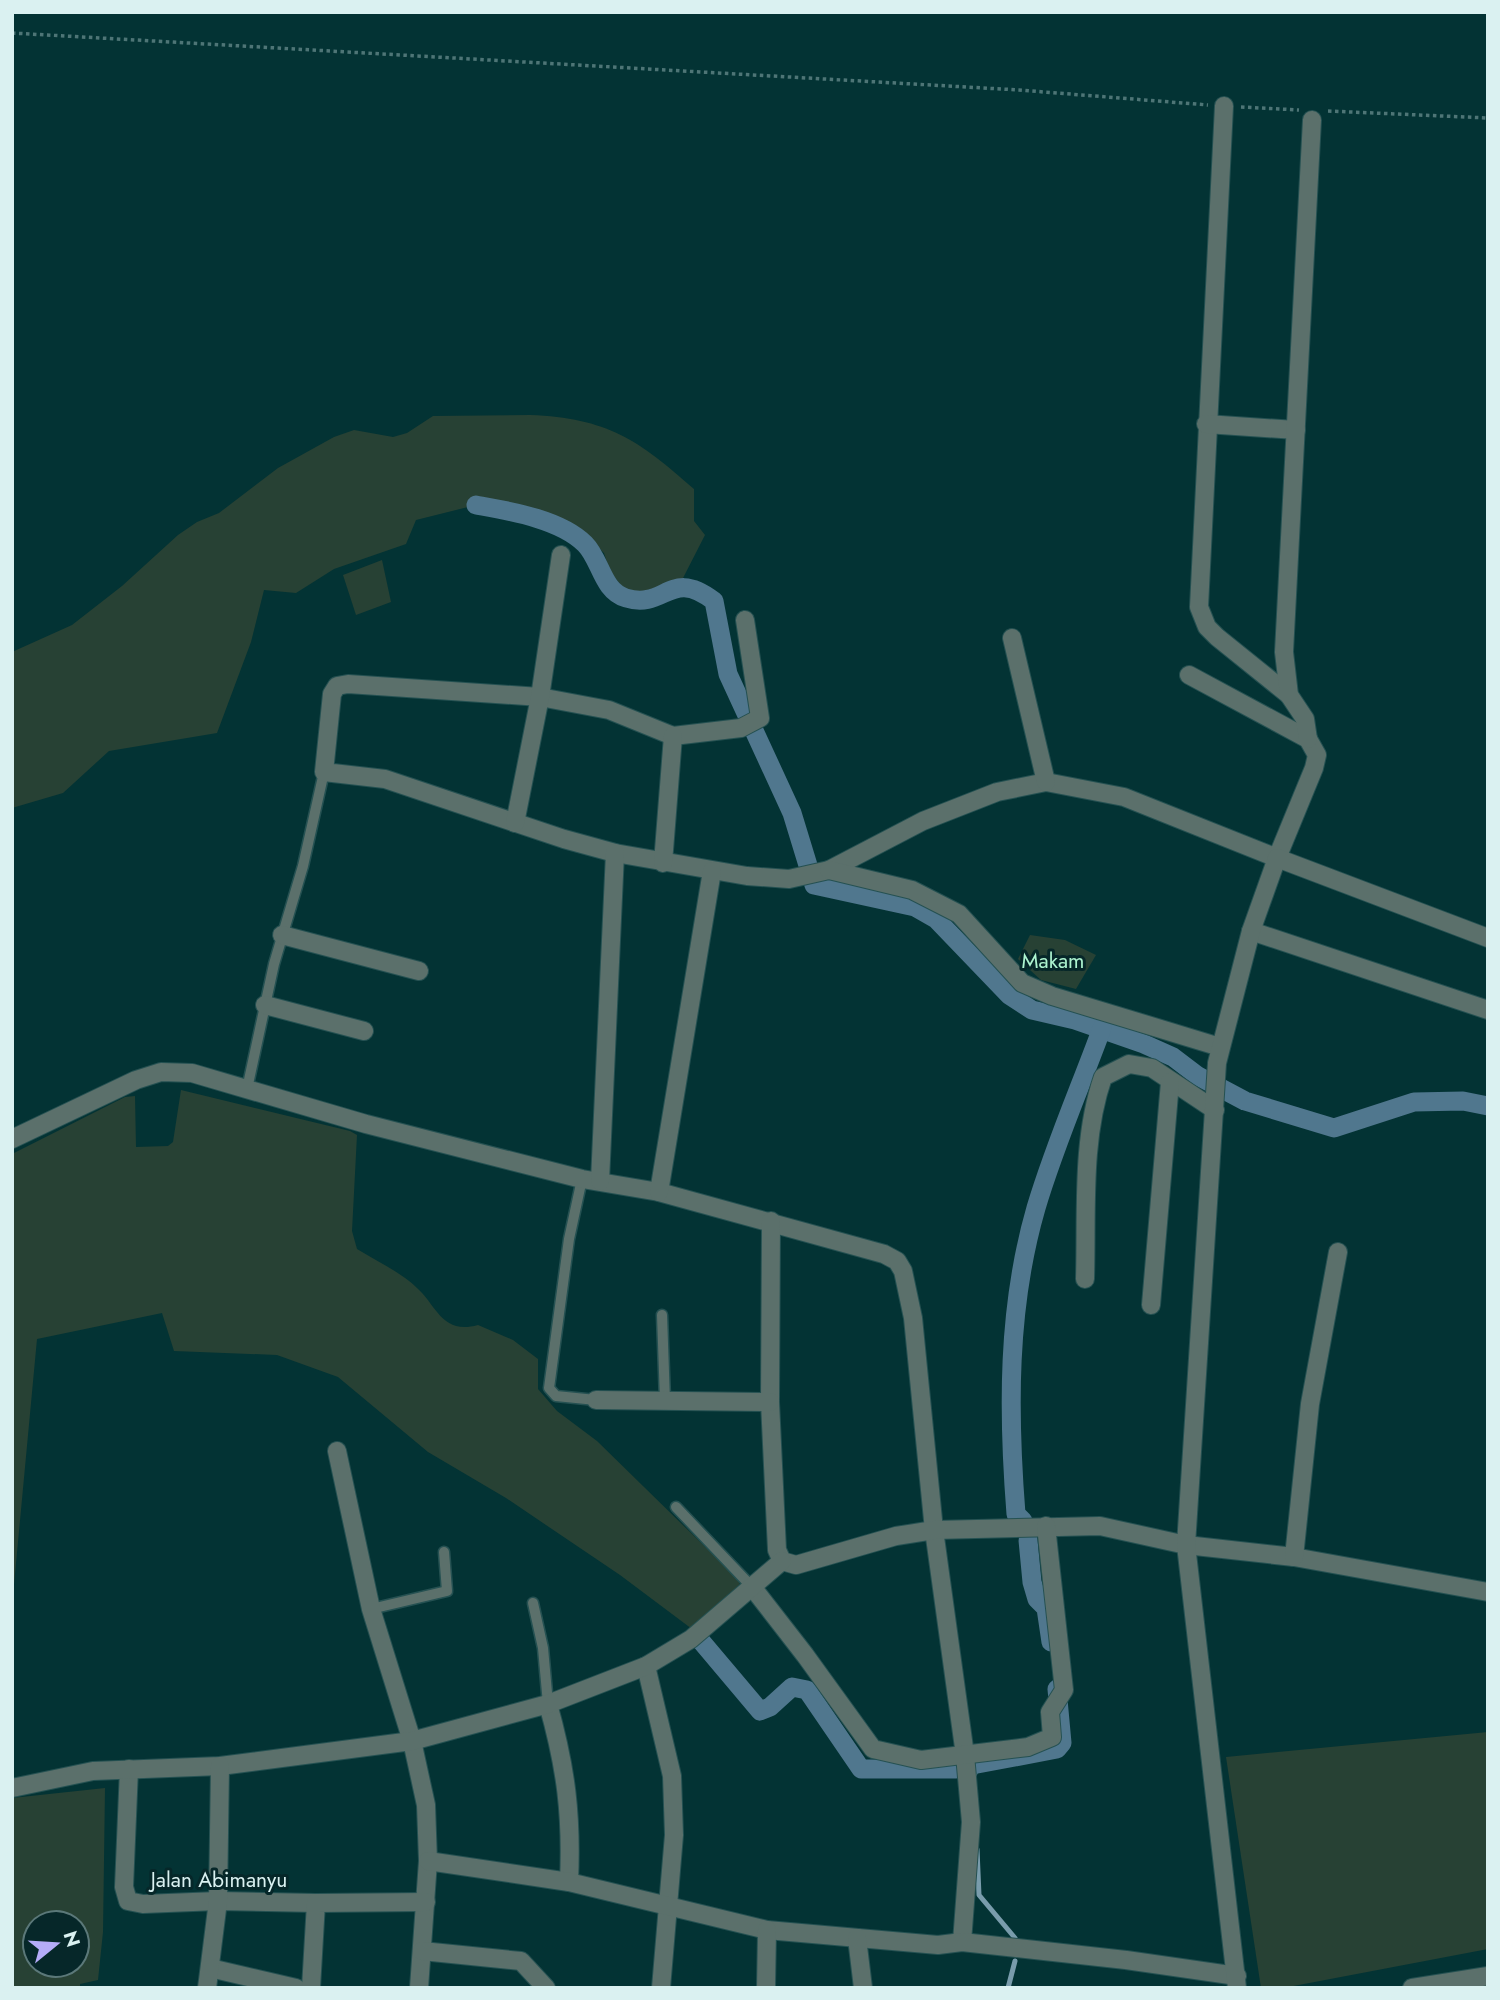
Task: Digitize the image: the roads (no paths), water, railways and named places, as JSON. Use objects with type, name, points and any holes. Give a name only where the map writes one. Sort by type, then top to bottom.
[{"type":"street","points":[[428,1861],[569,1882],[767,1930],[938,1945],[962,1942],[1126,1960],[1237,1982],[1186,1545],[1218,1055],[1251,931],[1317,755],[1308,739],[1304,719],[1289,695],[1217,637],[1208,627],[1199,607],[1206,424],[1224,106]]},
{"type":"street","points":[[1289,695],[1284,652],[1313,114]]},
{"type":"street","points":[[1206,424],[1296,430]]},
{"type":"street","points":[[515,823],[541,697],[561,555]]},
{"type":"street","points":[[745,620],[760,718],[748,725],[673,736],[609,710],[541,697],[348,684],[337,686],[332,694],[324,772],[386,779],[515,823],[615,853],[663,863],[770,878],[819,873],[912,890],[959,914],[1022,983],[1218,1055]]},
{"type":"street","points":[[1012,638],[1046,782]]},
{"type":"street","points":[[1189,675],[1308,739]]},
{"type":"street","points":[[663,863],[673,736]]},
{"type":"street","points":[[819,873],[923,821],[997,792],[1046,782],[1124,797],[1488,938]]},
{"type":"street","points":[[591,1180],[615,853]]},
{"type":"street","points":[[659,1192],[712,871]]},
{"type":"street","points":[[1251,931],[1488,1010]]},
{"type":"street","points":[[282,935],[419,971]]},
{"type":"street","points":[[265,1005],[364,1031]]},
{"type":"street","points":[[1085,1279],[1093,1104],[1103,1077],[1129,1063],[1152,1068],[1215,1110]]},
{"type":"street","points":[[12,1139],[83,1103],[161,1072],[192,1073],[366,1124],[591,1180],[659,1192],[771,1221],[884,1254],[897,1261],[903,1271],[917,1358],[934,1530],[965,1755],[971,1822],[962,1942]]},
{"type":"street","points":[[1151,1305],[1170,1082]]},
{"type":"street","points":[[771,1221],[771,1402],[777,1550],[782,1561],[796,1565],[896,1536],[934,1530],[1046,1525],[1100,1526],[1186,1545],[1294,1557],[1488,1592]]},
{"type":"street","points":[[1294,1557],[1310,1404],[1338,1252]]},
{"type":"street","points":[[596,1400],[771,1402]]},
{"type":"street","points":[[337,1451],[371,1609],[412,1741],[426,1805],[428,1861],[419,1988]]},
{"type":"street","points":[[753,1588],[806,1655],[873,1749],[921,1760],[1028,1747],[1052,1737],[1056,1702],[1063,1680],[1046,1525]]},
{"type":"street","points":[[12,1788],[93,1771],[220,1766],[412,1741],[548,1703],[646,1666],[691,1639],[782,1561]]},
{"type":"street","points":[[646,1666],[672,1776],[674,1835],[661,1988]]},
{"type":"street","points":[[548,1703],[569,1792],[572,1824],[569,1882]]},
{"type":"street","points":[[207,1988],[218,1900],[220,1766]]},
{"type":"street","name":"Jalan Abimanyu","points":[[129,1769],[124,1888],[128,1901],[143,1904],[218,1900],[425,1902]]},
{"type":"street","points":[[311,1988],[316,1903]]},
{"type":"street","points":[[766,1988],[767,1930]]},
{"type":"street","points":[[857,1938],[863,1988]]},
{"type":"street","points":[[422,1951],[521,1961],[546,1988]]},
{"type":"street","points":[[210,1968],[296,1988]]},
{"type":"street","points":[[1412,1988],[1488,1976]]},
{"type":"lane","points":[[247,1089],[282,935],[303,866],[324,772]]},
{"type":"lane","points":[[591,1180],[569,1239],[549,1388],[555,1396],[596,1400]]},
{"type":"lane","points":[[662,1315],[665,1401]]},
{"type":"lane","points":[[676,1507],[753,1588]]},
{"type":"lane","points":[[371,1609],[447,1591],[444,1552]]},
{"type":"lane","points":[[533,1604],[543,1648],[548,1703]]},
{"type":"waterway","points":[[476,505],[534,517],[574,535],[590,551],[612,589],[626,598],[650,599],[677,588],[687,588],[714,601],[728,674],[792,813],[814,885],[915,907],[936,919],[1009,995],[1032,1010],[1075,1020],[1144,1044],[1173,1057],[1198,1076],[1245,1101],[1334,1128],[1414,1102],[1463,1101],[1488,1106]]},
{"type":"waterway","points":[[1023,1521],[1016,1514],[1011,1399],[1015,1322],[1026,1246],[1043,1185],[1102,1028]]},
{"type":"waterway","points":[[1028,1540],[1032,1582],[1037,1599],[1046,1608],[1051,1642]]},
{"type":"waterway","points":[[701,1641],[760,1711],[770,1707],[792,1687],[807,1690],[861,1769],[956,1769]]},
{"type":"waterway","points":[[972,1765],[1057,1749],[1062,1743],[1057,1689]]},
{"type":"waterway","points":[[974,1777],[977,1764]]},
{"type":"waterway","points":[[977,1849],[979,1895],[1015,1938]]},
{"type":"waterway","points":[[1008,1988],[1015,1961]]},
{"type":"park label","name":"Makam","points":[[1053,961]]}]
